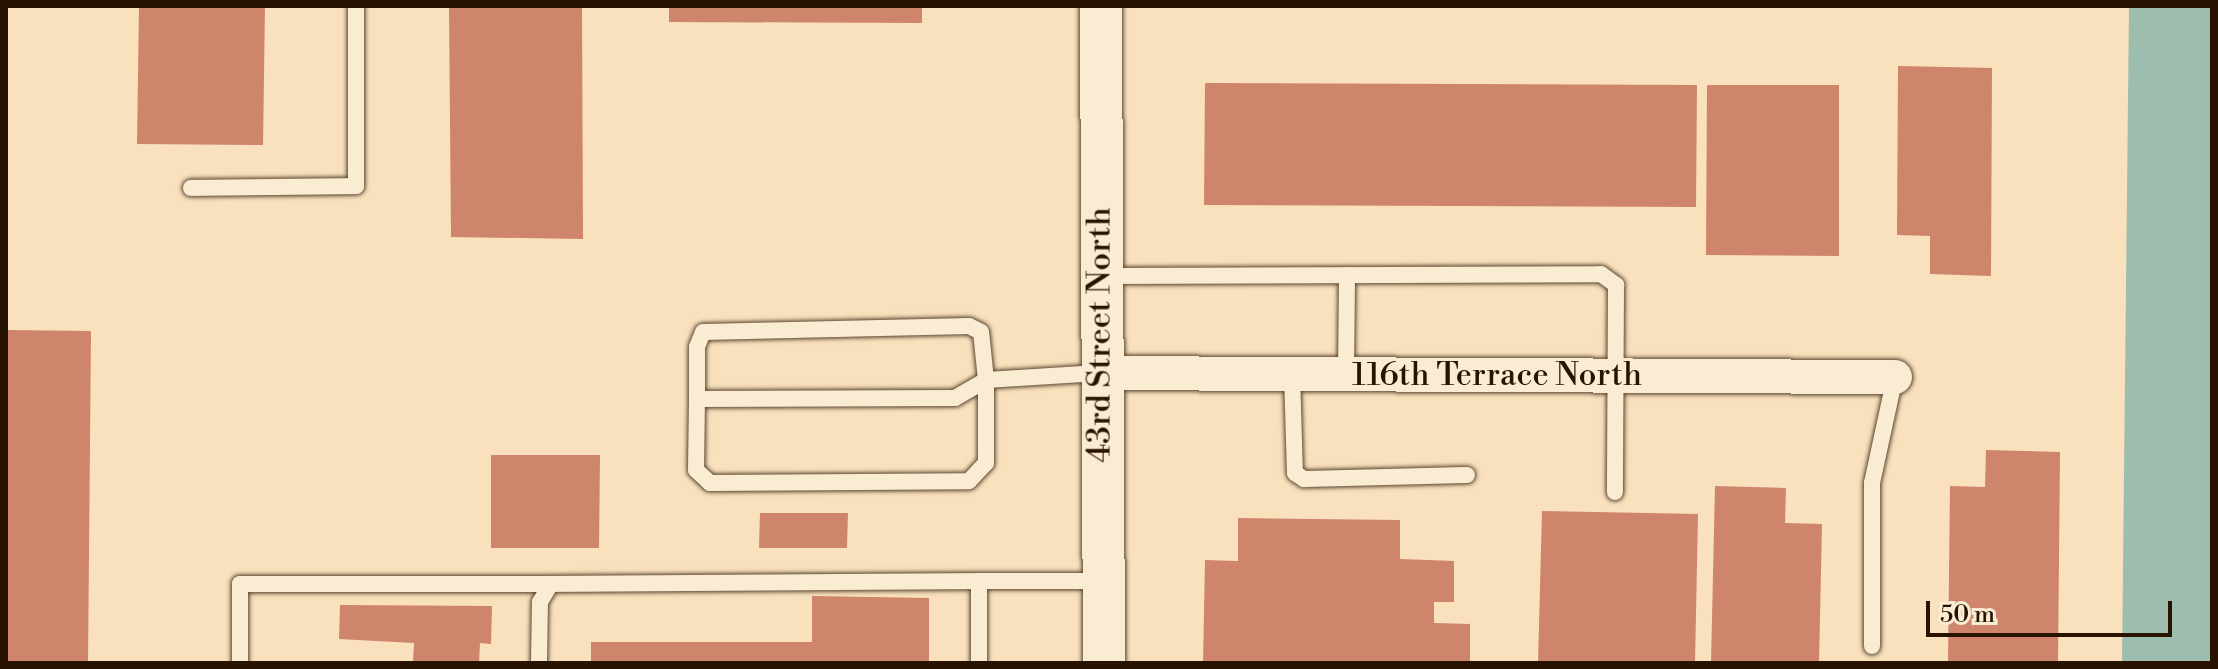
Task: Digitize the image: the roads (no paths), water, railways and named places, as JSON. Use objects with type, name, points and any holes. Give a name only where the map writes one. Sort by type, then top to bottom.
[{"type":"street","name":"43rd Street North","points":[[1101,6],[1099,373],[1104,663]]},
{"type":"street","name":"116th Terrace North","points":[[1099,373],[1895,377]]},
{"type":"lane","points":[[191,188],[356,186],[356,6]]},
{"type":"lane","points":[[1099,276],[1601,274],[1616,285],[1615,492]]},
{"type":"lane","points":[[1346,374],[1347,275]]},
{"type":"lane","points":[[969,326],[981,332],[986,380],[986,463],[969,481],[710,483],[696,470],[697,399],[697,347],[714,327],[969,326]]},
{"type":"lane","points":[[697,399],[955,398],[986,380],[1099,373]]},
{"type":"lane","points":[[1292,374],[1295,473],[1304,479],[1467,475]]},
{"type":"lane","points":[[1872,646],[1872,483],[1895,377]]},
{"type":"lane","points":[[979,581],[979,663]]},
{"type":"lane","points":[[240,663],[240,584],[1102,581]]},
{"type":"lane","points":[[539,663],[540,602],[551,584]]}]
